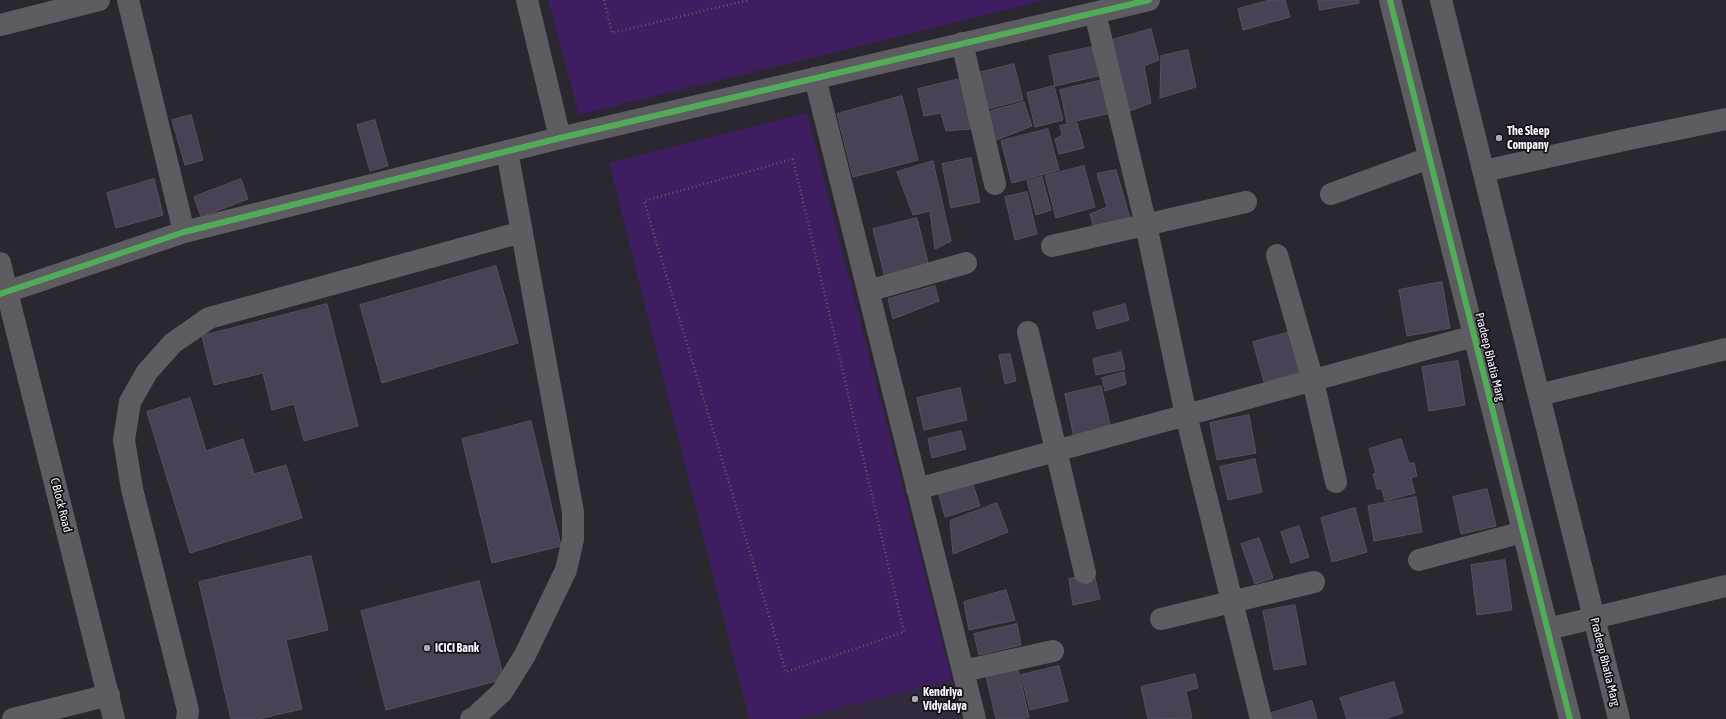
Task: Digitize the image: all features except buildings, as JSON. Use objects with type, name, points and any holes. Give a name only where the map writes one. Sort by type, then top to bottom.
[{"type":"street","points":[[0,25],[99,0]]},
{"type":"street","points":[[128,0],[184,232]]},
{"type":"street","points":[[527,0],[560,138]]},
{"type":"street","points":[[4,293],[184,232],[560,138],[1149,0]]},
{"type":"street","name":"Pradeep Bhatia Marg","points":[[1390,0],[1570,719]]},
{"type":"street","name":"Pradeep Bhatia Marg","points":[[1441,0],[1619,719]]},
{"type":"street","points":[[1095,13],[1146,225],[1186,415],[1261,719]]},
{"type":"street","points":[[962,44],[995,184]]},
{"type":"street","points":[[815,78],[975,719]]},
{"type":"street","points":[[1484,171],[1629,138],[1726,119]]},
{"type":"street","points":[[471,719],[502,692],[526,655],[566,570],[573,539],[573,512],[508,151]]},
{"type":"street","points":[[1331,194],[1429,158]]},
{"type":"street","points":[[1052,246],[1246,202]]},
{"type":"street","points":[[187,719],[188,711],[186,698],[132,489],[124,440],[130,402],[147,372],[174,342],[209,318],[522,232]]},
{"type":"street","points":[[1277,254],[1313,381],[1336,482]]},
{"type":"street","name":"C Block Road","points":[[0,263],[4,293],[114,719]]},
{"type":"street","points":[[868,291],[966,263]]},
{"type":"street","points":[[1028,332],[1055,452],[1085,573]]},
{"type":"street","points":[[918,489],[1474,336]]},
{"type":"street","points":[[1539,395],[1726,349]]},
{"type":"street","points":[[1419,560],[1523,532]]},
{"type":"street","points":[[1161,619],[1314,582]]},
{"type":"street","points":[[1548,629],[1726,586]]},
{"type":"street","points":[[963,671],[1053,651]]},
{"type":"street","points":[[13,719],[109,696]]},
{"type":"path","points":[[604,0],[612,33],[748,0]]},
{"type":"path","points":[[793,159],[904,632],[786,672],[644,201],[793,159]]},
{"type":"shaded area","points":[[548,0],[1046,0],[579,115]]},
{"type":"shaded area","points":[[807,113],[952,680],[795,719],[749,719],[609,163]]},
{"type":"shaded area","name":"Kendriya Vidyalaya","points":[[952,680],[961,719],[795,719]]},
{"type":"cycle path","points":[[0,294],[184,232],[560,138],[1149,0]]},
{"type":"cycle path","points":[[1390,0],[1570,719]]},
{"type":"place","name":"The Sleep Company","points":[[1499,138]]},
{"type":"place","name":"ICICI Bank","points":[[427,648]]},
{"type":"place","name":"Kendriya Vidyalaya","points":[[915,699]]}]
